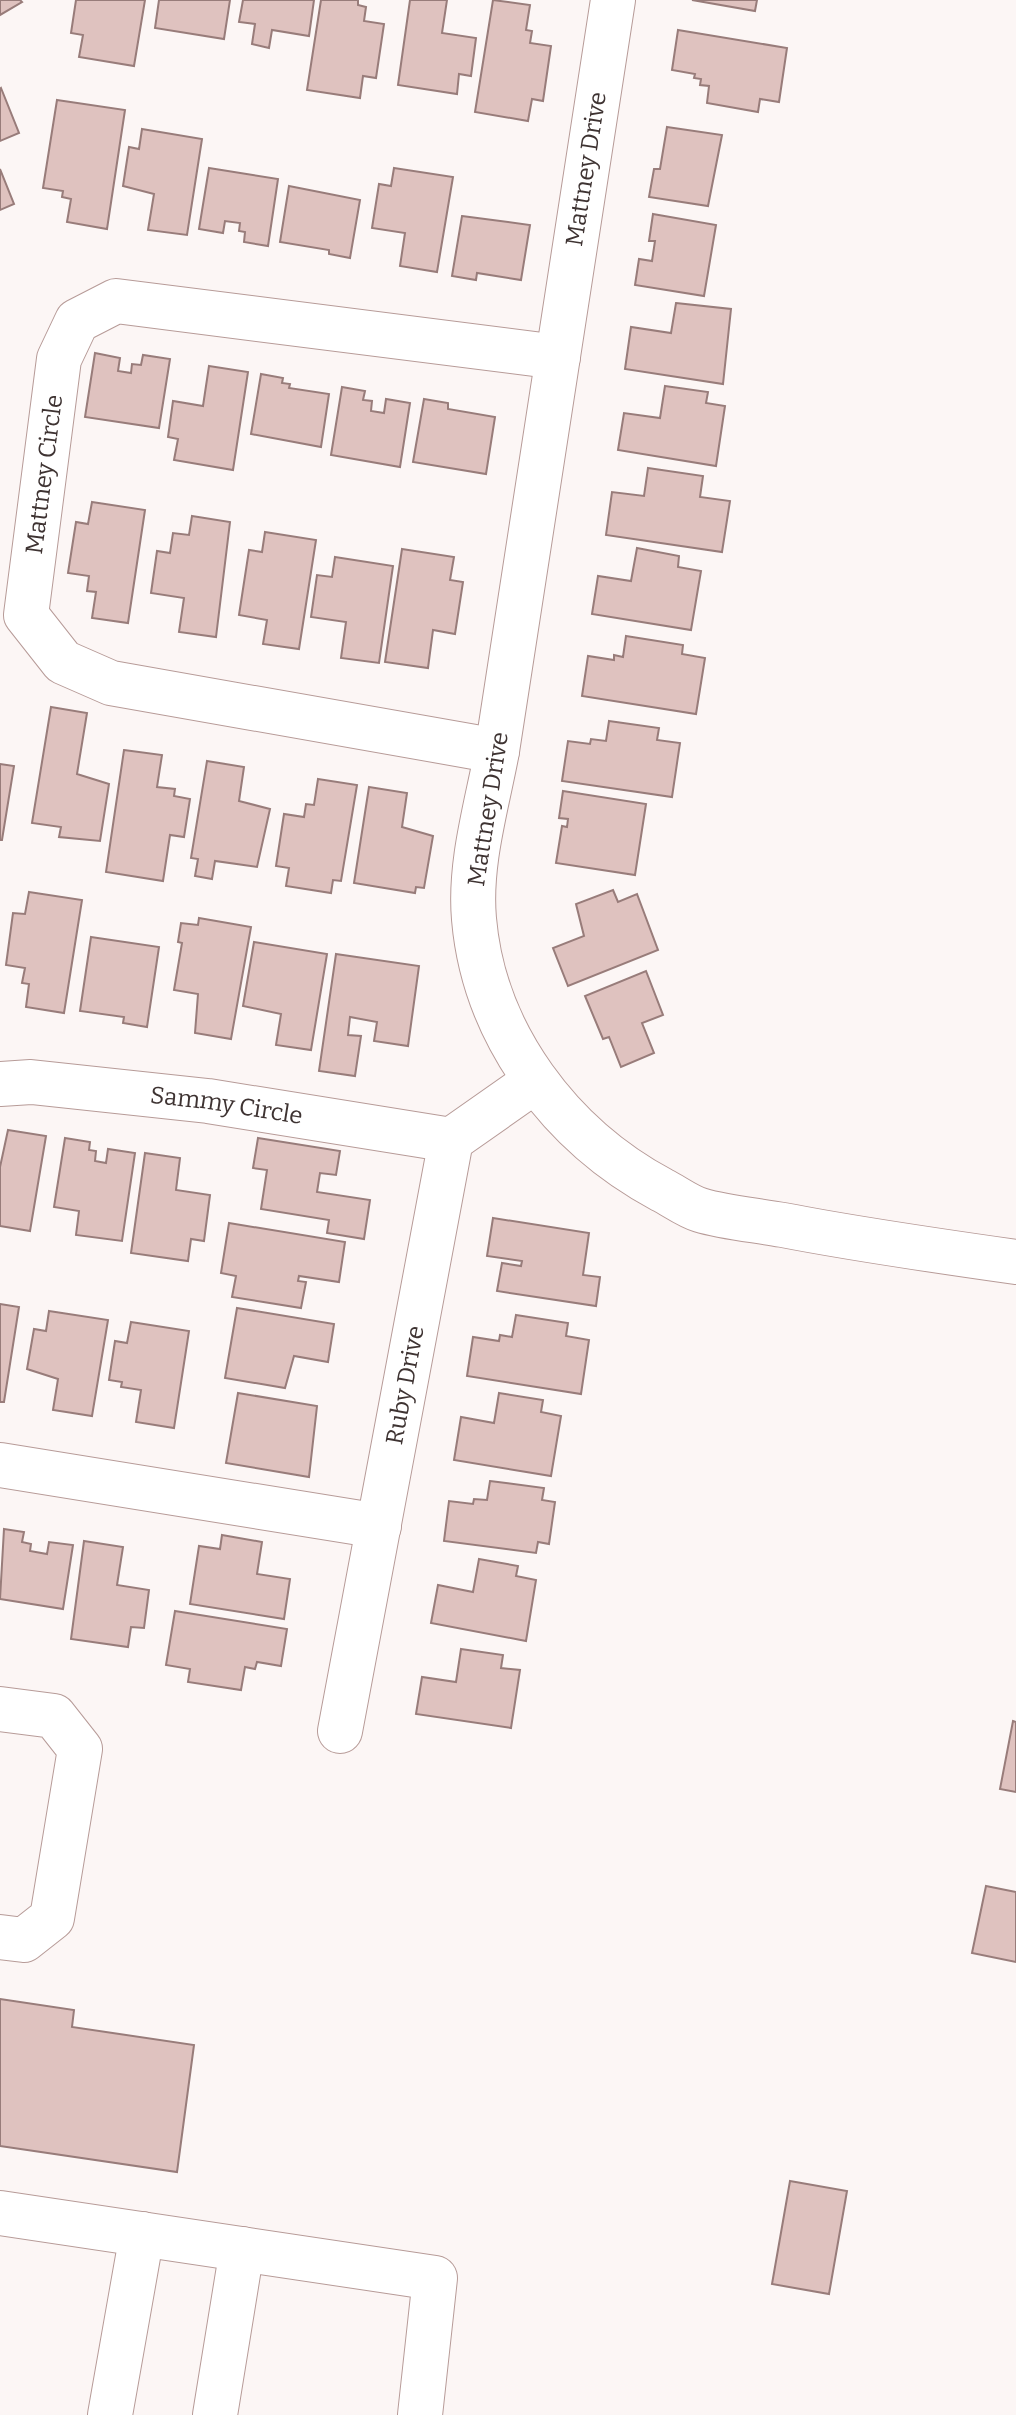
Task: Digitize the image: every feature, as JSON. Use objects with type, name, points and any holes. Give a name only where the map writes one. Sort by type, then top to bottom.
[{"type":"street","name":"Mattney Drive","points":[[613,0],[497,751],[477,858],[474,917],[483,973],[503,1027],[535,1081],[577,1132],[633,1175],[699,1210],[869,1241],[1016,1262]]},
{"type":"street","name":"Mattney Circle","points":[[497,751],[111,683],[63,662],[26,615],[59,359],[77,321],[116,301],[558,357]]},
{"type":"street","points":[[451,1140],[535,1081]]},
{"type":"street","name":"Sammy Circle","points":[[0,1084],[31,1082],[208,1101],[451,1140]]},
{"type":"street","name":"Ruby Drive","points":[[340,1731],[451,1140]]},
{"type":"street","points":[[0,1465],[379,1526]]},
{"type":"street","points":[[0,1709],[54,1716],[80,1749],[52,1918],[24,1940],[0,1937]]},
{"type":"street","points":[[0,2213],[435,2278],[420,2415]]},
{"type":"street","points":[[110,2415],[142,2234]]},
{"type":"street","points":[[215,2415],[242,2249]]},
{"type":"building","points":[[0,0],[20,0],[22,2],[0,15]]},
{"type":"building","points":[[76,0],[145,0],[134,66],[79,57],[83,35],[71,33]]},
{"type":"building","points":[[159,0],[230,0],[224,39],[155,28]]},
{"type":"building","points":[[243,0],[314,0],[309,36],[272,30],[269,48],[252,44],[255,24],[239,22]]},
{"type":"building","points":[[321,0],[358,0],[358,5],[366,7],[364,21],[384,24],[376,78],[363,76],[360,98],[307,90]]},
{"type":"building","points":[[410,0],[447,0],[442,33],[476,38],[471,76],[459,74],[457,94],[398,85]]},
{"type":"building","points":[[493,0],[530,5],[526,30],[532,31],[530,43],[551,46],[543,101],[532,99],[528,121],[475,112]]},
{"type":"building","points":[[692,0],[757,0],[755,11]]},
{"type":"building","points":[[678,30],[787,48],[779,102],[760,99],[758,112],[707,103],[709,86],[700,85],[701,79],[694,78],[695,74],[672,70]]},
{"type":"building","points":[[0,89],[19,133],[0,141]]},
{"type":"building","points":[[57,100],[125,110],[107,229],[67,222],[71,199],[62,197],[63,191],[43,188]]},
{"type":"building","points":[[667,127],[722,135],[708,206],[649,197],[654,169],[660,169]]},
{"type":"building","points":[[142,129],[202,139],[187,235],[148,230],[154,194],[123,186],[129,147],[139,149]]},
{"type":"building","points":[[209,168],[278,179],[268,246],[244,242],[245,232],[239,231],[240,223],[225,221],[223,233],[199,229]]},
{"type":"building","points":[[394,168],[453,177],[437,272],[400,266],[405,233],[372,228],[379,184],[391,186]]},
{"type":"building","points":[[0,169],[14,204],[0,210]]},
{"type":"building","points":[[289,186],[360,200],[350,258],[329,254],[329,250],[280,242]]},
{"type":"building","points":[[653,214],[716,225],[704,296],[635,285],[639,259],[652,261],[655,241],[649,241]]},
{"type":"building","points":[[462,216],[530,225],[521,280],[477,273],[476,280],[452,276]]},
{"type":"building","points":[[676,303],[731,309],[723,384],[625,369],[631,327],[671,333]]},
{"type":"building","points":[[95,353],[120,358],[118,371],[131,373],[132,364],[141,365],[143,355],[170,359],[159,428],[85,417]]},
{"type":"building","points":[[209,366],[248,372],[233,470],[174,460],[178,439],[168,437],[173,401],[203,406]]},
{"type":"building","points":[[261,374],[283,378],[282,383],[290,384],[289,388],[329,394],[321,447],[251,434]]},
{"type":"building","points":[[665,386],[708,392],[706,403],[725,406],[716,466],[618,450],[624,413],[660,418]]},
{"type":"building","points":[[342,387],[365,391],[363,400],[372,401],[371,411],[384,413],[386,399],[410,403],[400,467],[331,455]]},
{"type":"building","points":[[424,399],[448,403],[448,409],[495,417],[486,474],[413,462]]},
{"type":"building","points":[[648,468],[703,476],[700,497],[730,501],[722,552],[606,535],[612,492],[644,496]]},
{"type":"building","points":[[92,502],[145,510],[128,623],[92,618],[96,592],[87,591],[89,576],[68,573],[76,522],[88,524]]},
{"type":"building","points":[[192,516],[230,522],[216,637],[179,632],[184,598],[151,593],[157,551],[170,553],[173,533],[189,535]]},
{"type":"building","points":[[265,532],[316,540],[299,649],[263,644],[267,620],[239,615],[249,550],[262,552]]},
{"type":"building","points":[[637,548],[679,556],[678,567],[701,571],[691,630],[592,614],[598,576],[631,581]]},
{"type":"building","points":[[402,549],[454,557],[450,580],[463,582],[455,634],[433,630],[428,668],[385,662]]},
{"type":"building","points":[[335,557],[393,566],[379,663],[341,658],[346,622],[311,617],[317,575],[332,577]]},
{"type":"building","points":[[626,636],[683,645],[682,654],[705,658],[696,714],[582,696],[588,656],[614,660],[614,655],[623,657]]},
{"type":"building","points":[[51,707],[87,713],[77,774],[109,784],[100,841],[59,837],[61,827],[32,823]]},
{"type":"building","points":[[609,721],[659,728],[657,740],[680,743],[672,797],[562,781],[568,741],[590,744],[591,739],[606,741]]},
{"type":"building","points":[[124,750],[162,755],[157,787],[175,789],[174,796],[190,799],[184,837],[170,835],[163,881],[106,872]]},
{"type":"building","points":[[207,761],[244,767],[239,801],[270,809],[257,867],[215,861],[212,879],[195,876],[198,859],[191,858]]},
{"type":"building","points":[[0,764],[14,766],[2,840],[0,840]]},
{"type":"building","points":[[318,779],[357,785],[341,881],[333,880],[331,893],[286,886],[289,868],[276,866],[284,814],[304,817],[306,804],[314,805]]},
{"type":"building","points":[[369,787],[407,793],[402,827],[433,836],[424,888],[416,887],[415,893],[354,883]]},
{"type":"building","points":[[563,791],[646,804],[635,875],[556,863],[562,826],[567,827],[568,819],[559,818]]},
{"type":"building","points":[[613,890],[618,902],[637,894],[658,950],[568,986],[553,948],[584,936],[576,904]]},
{"type":"building","points":[[29,892],[82,900],[64,1013],[26,1007],[29,984],[22,983],[25,968],[6,965],[13,913],[25,914]]},
{"type":"building","points":[[199,918],[251,927],[231,1039],[195,1033],[198,994],[174,990],[182,943],[178,942],[181,923],[198,925]]},
{"type":"building","points":[[91,937],[159,947],[147,1027],[123,1023],[124,1017],[80,1011]]},
{"type":"building","points":[[254,942],[327,954],[311,1050],[276,1045],[281,1014],[243,1006]]},
{"type":"building","points":[[336,954],[419,966],[408,1046],[374,1041],[377,1022],[350,1017],[348,1035],[361,1036],[355,1076],[319,1071]]},
{"type":"building","points":[[646,971],[663,1015],[642,1023],[654,1053],[621,1067],[609,1037],[603,1039],[585,996]]},
{"type":"building","points":[[8,1130],[46,1136],[30,1231],[0,1226],[0,1167]]},
{"type":"building","points":[[65,1138],[90,1142],[89,1150],[96,1151],[95,1161],[106,1163],[108,1149],[135,1153],[122,1241],[76,1235],[79,1211],[54,1207]]},
{"type":"building","points":[[258,1138],[340,1151],[336,1175],[320,1173],[317,1192],[370,1200],[364,1239],[327,1233],[329,1220],[261,1209],[267,1170],[253,1168]]},
{"type":"building","points":[[145,1153],[180,1158],[176,1190],[210,1195],[204,1241],[191,1239],[188,1261],[131,1253]]},
{"type":"building","points":[[493,1218],[589,1233],[583,1275],[600,1277],[596,1306],[497,1291],[502,1263],[521,1266],[522,1261],[487,1256]]},
{"type":"building","points":[[229,1223],[345,1242],[339,1282],[299,1276],[298,1281],[306,1282],[301,1308],[232,1297],[236,1276],[221,1273]]},
{"type":"building","points":[[0,1304],[19,1307],[4,1402],[0,1402]]},
{"type":"building","points":[[237,1308],[334,1324],[328,1362],[294,1356],[285,1388],[225,1378]]},
{"type":"building","points":[[49,1311],[108,1320],[92,1416],[53,1410],[58,1379],[27,1369],[34,1329],[46,1331]]},
{"type":"building","points":[[516,1315],[568,1323],[566,1336],[589,1340],[581,1394],[467,1376],[473,1337],[499,1341],[500,1335],[512,1337]]},
{"type":"building","points":[[131,1322],[189,1331],[174,1428],[136,1422],[141,1390],[121,1387],[122,1382],[109,1380],[115,1341],[127,1343]]},
{"type":"building","points":[[238,1393],[317,1406],[309,1477],[226,1463]]},
{"type":"building","points":[[499,1393],[543,1400],[541,1412],[561,1416],[551,1476],[454,1460],[461,1417],[494,1423]]},
{"type":"building","points":[[490,1481],[544,1488],[542,1500],[555,1502],[549,1544],[538,1542],[536,1553],[444,1541],[449,1501],[473,1504],[474,1499],[487,1500]]},
{"type":"building","points":[[4,1529],[24,1532],[22,1542],[31,1544],[30,1551],[47,1554],[49,1542],[73,1545],[63,1609],[0,1599]]},
{"type":"building","points":[[222,1535],[262,1542],[257,1574],[290,1579],[284,1619],[190,1604],[199,1546],[220,1549]]},
{"type":"building","points":[[84,1541],[123,1547],[117,1585],[149,1590],[144,1628],[131,1627],[128,1647],[71,1639]]},
{"type":"building","points":[[479,1559],[518,1566],[516,1576],[536,1580],[526,1641],[431,1623],[438,1585],[473,1592]]},
{"type":"building","points":[[175,1611],[287,1629],[281,1666],[257,1662],[255,1669],[245,1667],[241,1690],[188,1682],[190,1669],[166,1665]]},
{"type":"building","points":[[461,1649],[503,1655],[501,1668],[520,1670],[511,1728],[416,1714],[422,1677],[456,1682]]},
{"type":"building","points":[[1013,1721],[1016,1722],[1016,1792],[1000,1789]]},
{"type":"building","points":[[986,1886],[1016,1892],[1016,1962],[972,1953]]},
{"type":"building","points":[[0,1999],[74,2010],[72,2027],[194,2045],[177,2172],[0,2146]]},
{"type":"building","points":[[790,2181],[847,2191],[829,2294],[772,2284]]}]
